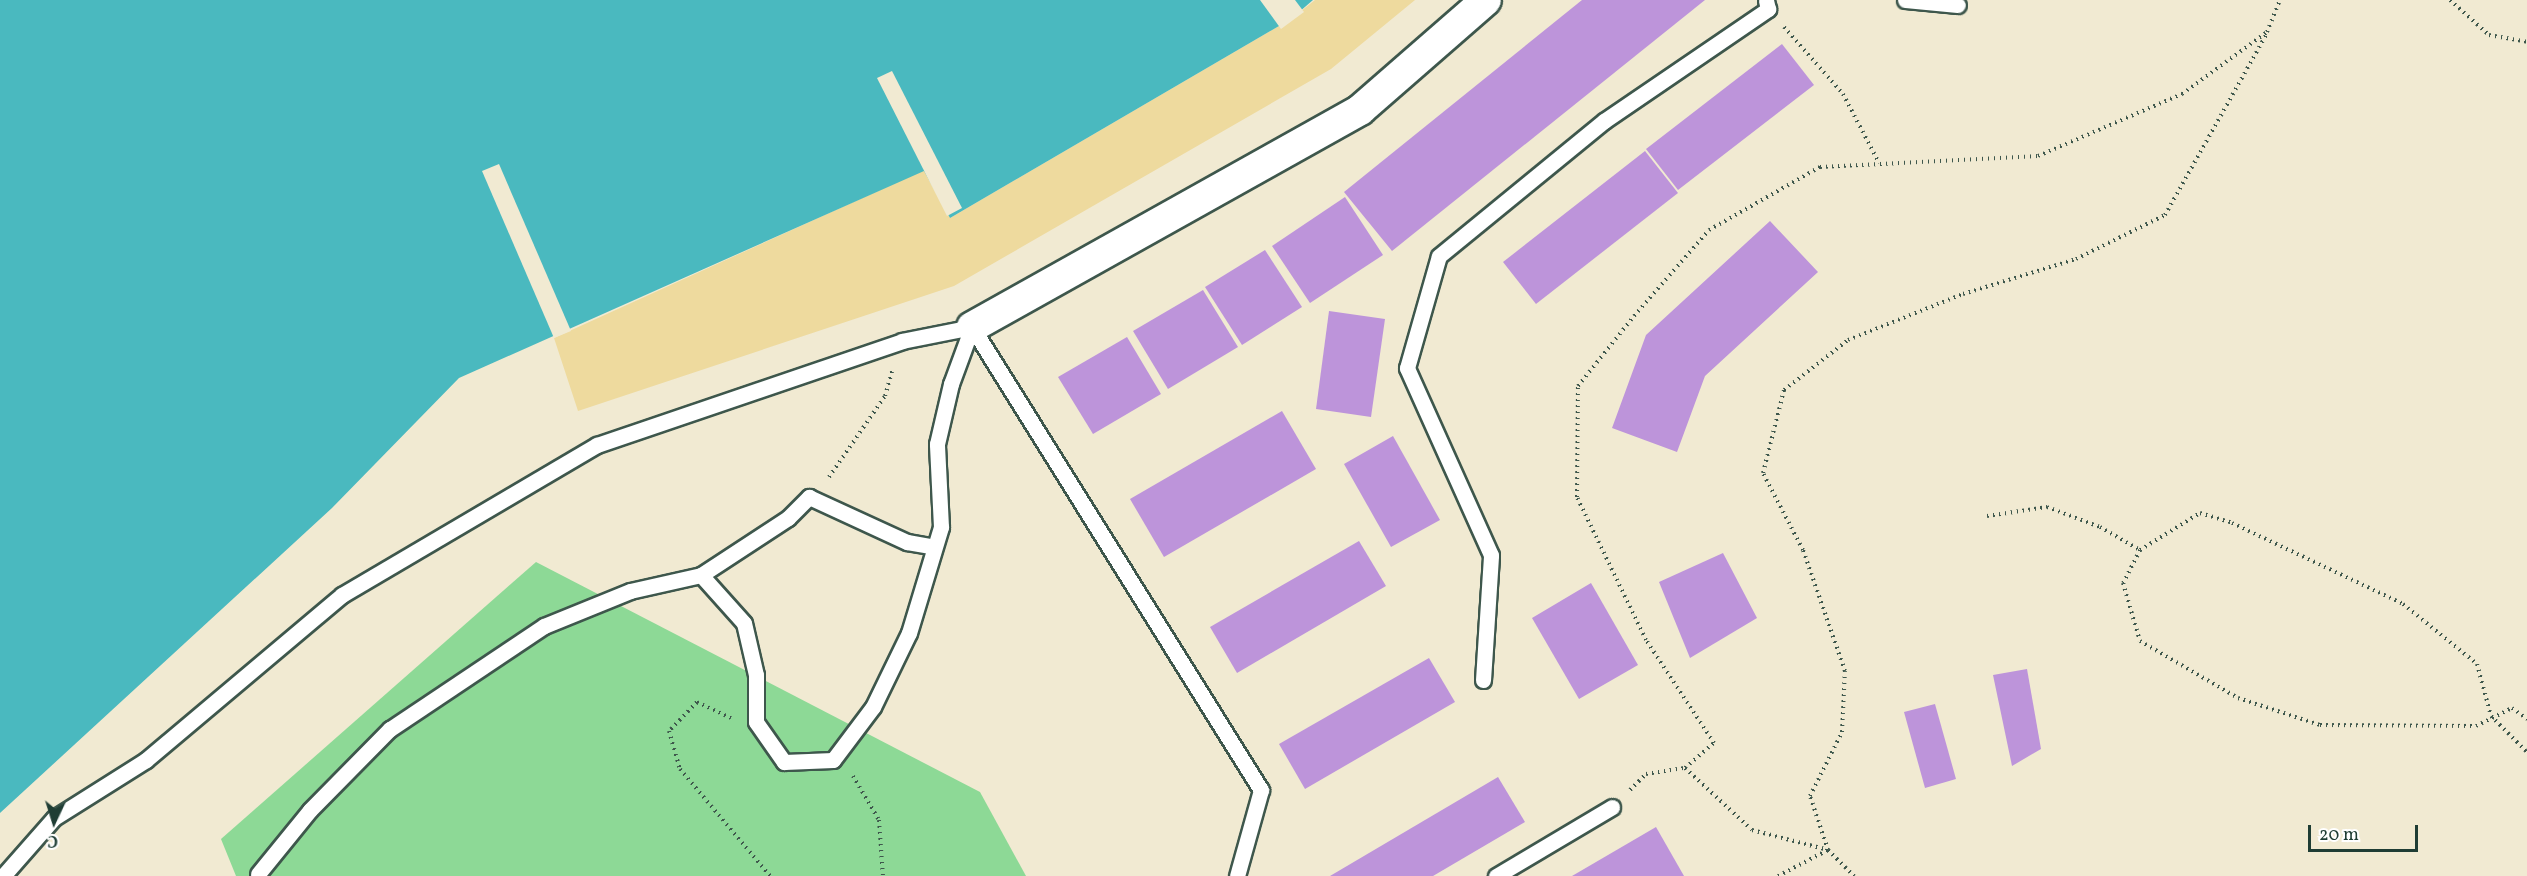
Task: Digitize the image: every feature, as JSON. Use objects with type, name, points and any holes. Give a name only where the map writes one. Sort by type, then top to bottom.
[{"type":"street","points":[[972,327],[1360,110],[1486,0]]},
{"type":"lane","points":[[1905,0],[1958,6]]},
{"type":"lane","points":[[1483,680],[1491,555],[1407,368],[1439,256],[1604,121],[1767,4]]},
{"type":"lane","points":[[3,876],[54,818],[146,760],[342,595],[597,445],[902,341],[972,327]]},
{"type":"lane","points":[[701,575],[744,623],[756,675],[756,722],[784,762],[833,760],[873,707],[909,633],[941,527],[937,444],[951,384],[972,327]]},
{"type":"lane","points":[[972,327],[1261,790],[1237,876]]},
{"type":"lane","points":[[258,875],[310,810],[390,729],[544,626],[630,591],[701,575],[788,518],[809,497],[907,542],[934,547]]},
{"type":"lane","points":[[1496,876],[1612,807]]},
{"type":"path","points":[[1854,876],[1828,849],[1810,796],[1842,732],[1845,671],[1803,550],[1763,473],[1784,390],[1848,340],[1963,294],[2076,259],[2165,214],[2267,32],[2280,0]]},
{"type":"path","points":[[2450,0],[2489,35],[2527,42]]},
{"type":"path","points":[[1767,4],[1843,94],[1879,163]]},
{"type":"path","points":[[1612,807],[1646,774],[1685,768],[1714,743],[1646,640],[1577,498],[1578,386],[1709,230],[1820,167],[2038,156],[2182,94],[2267,32]]},
{"type":"path","points":[[809,497],[835,470],[885,396],[902,341]]},
{"type":"path","points":[[1987,516],[2047,507],[2100,527],[2140,550]]},
{"type":"path","points":[[2527,719],[2512,708],[2491,716],[2476,726],[2320,725],[2238,698],[2140,641],[2123,583],[2140,550],[2200,513],[2232,523],[2403,604],[2477,664],[2491,716],[2527,752]]},
{"type":"path","points":[[756,722],[746,725],[697,702],[669,731],[680,769],[770,876]]},
{"type":"path","points":[[833,760],[853,776],[879,820],[883,876]]},
{"type":"path","points":[[1685,768],[1752,830],[1828,849]]},
{"type":"path","points":[[1778,876],[1828,849]]},
{"type":"green space","points":[[536,562],[980,792],[1026,876],[236,876],[221,839]]},
{"type":"sand","points":[[1315,0],[1415,0],[1331,69],[954,286],[578,411],[554,338],[924,170],[950,218],[1291,19]]},
{"type":"water","points":[[0,0],[1313,0],[1291,19],[950,218],[924,171],[459,378],[332,508],[0,813]]},
{"type":"pier","points":[[1260,0],[1295,0],[1304,12],[1281,29]]},
{"type":"pier","points":[[892,71],[962,208],[947,216],[877,78]]},
{"type":"pier","points":[[499,164],[571,331],[554,338],[482,171]]},
{"type":"building","points":[[1582,0],[1705,0],[1392,251],[1344,192]]},
{"type":"building","points":[[1782,44],[1814,85],[1678,190],[1646,149]]},
{"type":"building","points":[[1645,151],[1678,193],[1536,304],[1503,262]]},
{"type":"building","points":[[1345,197],[1383,255],[1310,303],[1272,246]]},
{"type":"building","points":[[1770,221],[1818,272],[1705,376],[1677,452],[1612,428],[1646,335]]},
{"type":"building","points":[[1265,250],[1302,307],[1242,345],[1205,287]]},
{"type":"building","points":[[1203,290],[1238,347],[1168,389],[1133,331]]},
{"type":"building","points":[[1329,311],[1385,319],[1371,417],[1316,409]]},
{"type":"building","points":[[1127,337],[1161,394],[1093,434],[1058,377]]},
{"type":"building","points":[[1282,411],[1316,469],[1164,557],[1130,499]]},
{"type":"building","points":[[1393,436],[1440,520],[1391,547],[1344,464]]},
{"type":"building","points":[[1359,541],[1386,586],[1237,673],[1210,627]]},
{"type":"building","points":[[1723,553],[1757,618],[1690,658],[1659,582]]},
{"type":"building","points":[[1591,583],[1638,665],[1579,699],[1532,618]]},
{"type":"building","points":[[1429,658],[1455,702],[1305,789],[1279,744]]},
{"type":"building","points":[[2027,669],[2041,749],[2012,766],[1993,675]]},
{"type":"building","points":[[1935,704],[1956,779],[1925,788],[1904,712]]},
{"type":"building","points":[[1498,777],[1525,822],[1433,876],[1330,876]]},
{"type":"building","points":[[1656,827],[1684,876],[1572,876]]}]
